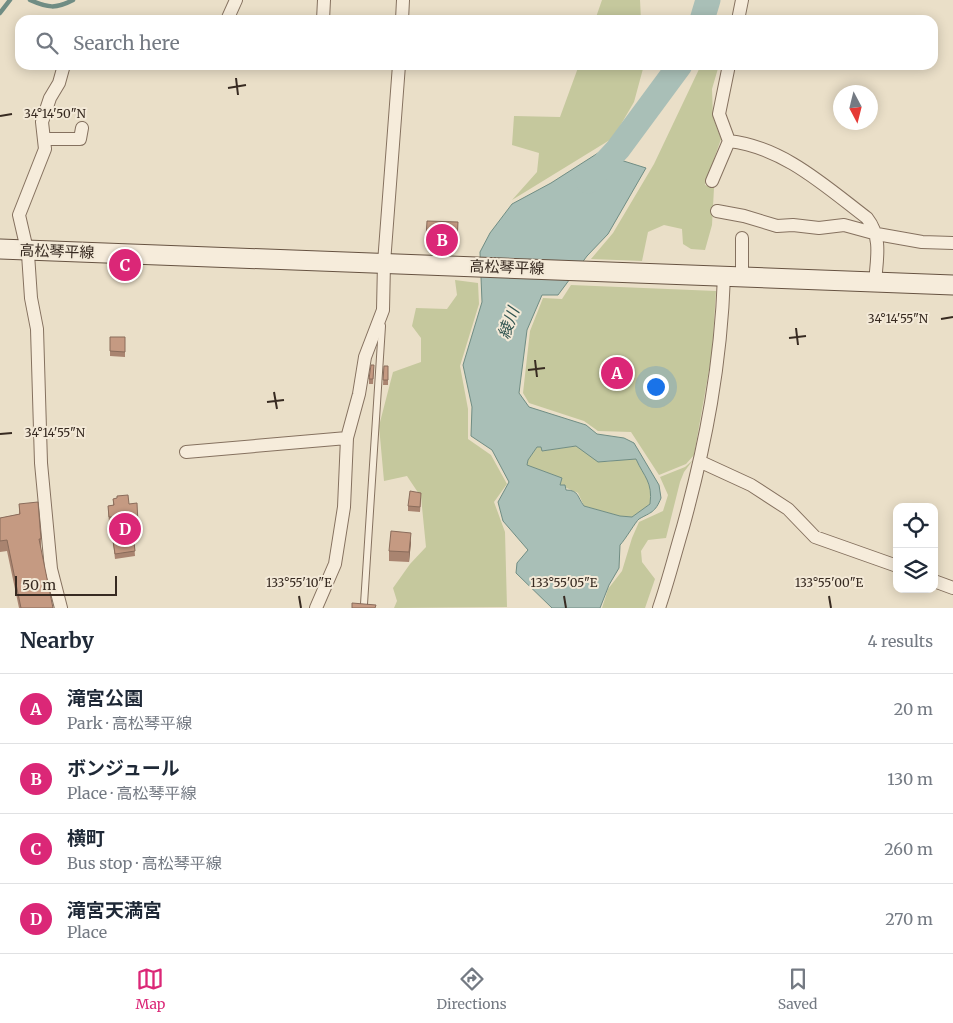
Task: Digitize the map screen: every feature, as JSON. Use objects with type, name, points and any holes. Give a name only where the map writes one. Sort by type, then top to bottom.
[{"type":"main road","name":"高松琴平線","points":[[0,249],[953,285]]},
{"type":"street","points":[[229,15],[236,0]]},
{"type":"street","points":[[322,15],[324,0]]},
{"type":"street","points":[[402,15],[403,0]]},
{"type":"street","points":[[739,15],[742,0]]},
{"type":"street","points":[[61,608],[51,569],[41,463],[37,329],[19,215],[45,149],[42,122],[63,70]]},
{"type":"street","points":[[316,608],[335,564],[344,507],[347,438],[360,394],[365,357],[383,310],[384,263],[399,70]]},
{"type":"street","points":[[712,181],[729,141],[719,114],[728,70]]},
{"type":"street","points":[[45,139],[80,139],[82,128]]},
{"type":"street","points":[[729,141],[748,143],[785,160],[813,176],[867,218],[877,234],[875,282]]},
{"type":"street","points":[[717,211],[777,226],[793,225],[819,228],[844,225],[877,234],[922,242],[953,243]]},
{"type":"street","points":[[659,608],[701,462],[733,277],[742,238]]},
{"type":"street","points":[[186,452],[347,438]]},
{"type":"street","points":[[701,462],[751,485],[788,509],[815,537],[893,565]]},
{"type":"street","points":[[938,582],[953,588]]},
{"type":"lane","points":[[364,604],[383,310]]},
{"type":"green space","points":[[602,0],[640,0],[641,15],[597,15]]},
{"type":"green space","points":[[577,70],[643,70],[634,102],[613,138],[512,200],[537,172],[539,153],[512,145],[514,116],[560,117]]},
{"type":"green space","points":[[699,70],[718,70],[712,89],[713,117],[721,139],[705,185],[714,188],[712,225],[705,250],[691,249],[683,244],[682,229],[664,225],[648,232],[642,261],[591,259],[613,233],[654,164]]},
{"type":"green space","points":[[455,280],[478,283],[479,304],[460,366],[468,409],[468,439],[491,455],[507,484],[494,502],[505,532],[507,607],[394,608],[397,601],[393,588],[410,564],[426,547],[421,497],[407,476],[384,481],[379,426],[393,372],[421,362],[421,338],[412,326],[416,308],[447,309],[457,295]]},
{"type":"green space","points":[[571,285],[716,291],[712,353],[694,455],[686,464],[659,475],[631,432],[598,431],[584,421],[529,403],[523,393],[530,331],[543,298],[562,299]]},
{"type":"green space","points":[[576,446],[607,462],[636,459],[648,480],[651,496],[650,504],[632,517],[620,516],[584,506],[578,493],[560,485],[562,478],[527,465],[528,460],[537,447],[541,447],[542,451]]},
{"type":"green space","points":[[693,460],[684,472],[680,482],[666,538],[648,540],[641,551],[642,562],[655,579],[645,608],[602,608],[608,589],[622,571],[639,522],[663,511],[668,495],[660,477],[685,467]]},
{"type":"water","points":[[598,153],[646,168],[608,234],[587,256],[558,295],[542,295],[527,330],[519,393],[529,407],[586,425],[597,434],[624,438],[634,443],[659,485],[661,498],[657,507],[638,520],[620,545],[619,568],[609,585],[600,608],[552,608],[516,573],[517,563],[528,550],[503,521],[498,502],[509,482],[492,450],[471,436],[472,407],[463,365],[482,302],[480,252],[490,233],[512,204],[551,183]],"holes":[[[576,446],[598,462],[636,459],[649,485],[650,504],[632,517],[620,516],[584,506],[576,493],[566,490],[565,485],[560,485],[562,478],[527,465],[528,460],[537,447],[541,447],[542,451]]]},
{"type":"building","points":[[427,221],[458,222],[457,240],[426,239]]},
{"type":"building","points":[[110,337],[125,337],[125,352],[110,351]]},
{"type":"building","points":[[371,365],[374,365],[373,379],[369,379]]},
{"type":"building","points":[[384,366],[388,366],[388,380],[383,380]]},
{"type":"building","points":[[410,491],[421,493],[420,507],[408,506]]},
{"type":"building","points":[[128,495],[129,504],[137,503],[138,523],[132,524],[135,551],[115,554],[113,541],[117,541],[114,517],[109,517],[108,506],[114,505],[113,499],[117,498],[117,496]]},
{"type":"building","points":[[38,502],[41,539],[39,539],[53,608],[21,608],[7,540],[0,541],[0,518],[20,514],[19,504]]},
{"type":"building","points":[[391,531],[411,533],[409,552],[389,551]]},
{"type":"building","points":[[352,603],[376,605],[375,608],[352,608]]},
{"type":"waterway","points":[[0,13],[10,0]]},
{"type":"waterway","points":[[30,0],[42,5],[52,6],[62,5],[73,0]]},
{"type":"waterway","name":"綾川","points":[[704,15],[708,0]]},
{"type":"waterway","name":"綾川","points":[[588,181],[618,149],[676,70]]},
{"type":"place","name":"ボンジュール","points":[[442,240]]},
{"type":"place","name":"横町","points":[[125,265]]},
{"type":"place","name":"滝宮公園","points":[[617,373]]},
{"type":"place","name":"滝宮天満宮","points":[[125,529]]}]
